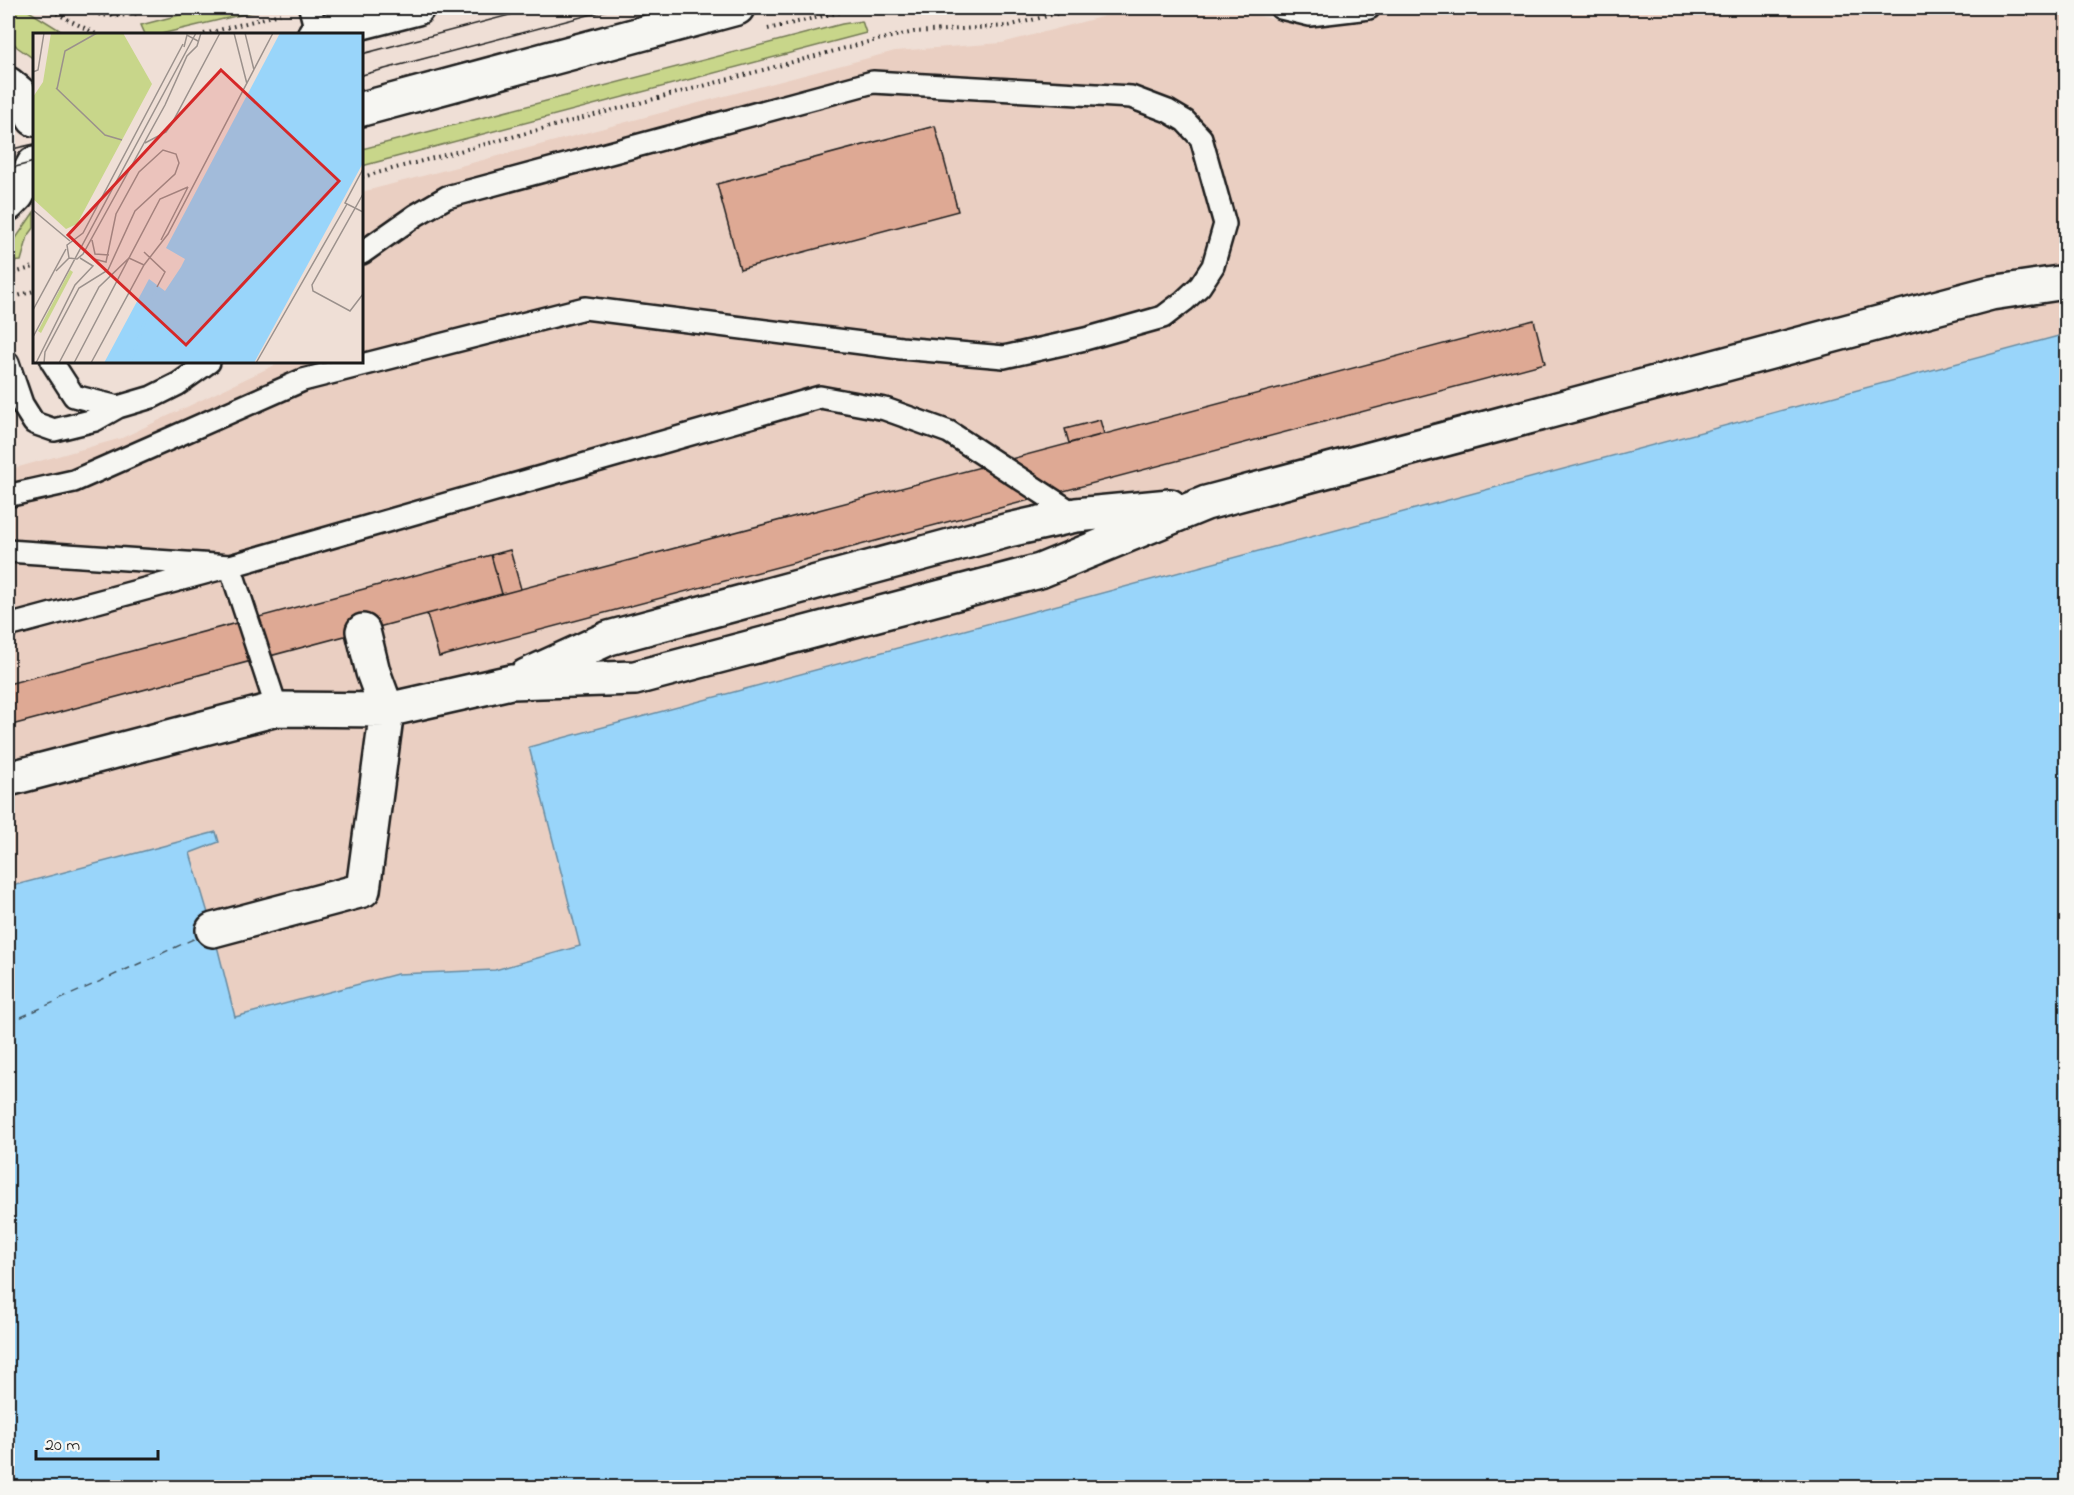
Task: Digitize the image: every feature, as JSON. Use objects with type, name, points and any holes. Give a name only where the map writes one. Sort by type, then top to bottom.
[{"type":"street","points":[[320,33],[417,8]]},
{"type":"street","points":[[363,109],[737,8]]},
{"type":"street","points":[[20,196],[33,166]]},
{"type":"street","points":[[8,779],[277,709],[387,710],[511,682],[635,678],[1040,571],[1206,502],[1991,293],[2067,282]]},
{"type":"street","points":[[511,682],[609,638],[1009,530],[1076,515],[1206,502]]},
{"type":"street","points":[[213,930],[363,890],[387,710],[373,672],[363,631]]},
{"type":"lane","points":[[310,8],[316,33]]},
{"type":"lane","points":[[1281,8],[1310,15],[1369,8]]},
{"type":"lane","points":[[8,494],[74,481],[303,381],[585,308],[901,348],[1004,357],[1085,339],[1163,317],[1200,286],[1213,266],[1225,224],[1201,138],[1185,121],[1168,111],[1131,97],[873,82],[447,197],[363,253]]},
{"type":"lane","points":[[8,363],[22,404],[34,423],[54,430],[95,420],[118,407],[152,397],[178,384],[208,363]]},
{"type":"lane","points":[[53,363],[62,381],[74,396],[118,407]]},
{"type":"lane","points":[[8,626],[230,566],[820,397],[885,409],[949,432],[1076,515]]},
{"type":"lane","points":[[8,551],[230,566]]},
{"type":"lane","points":[[230,566],[277,709]]},
{"type":"path","points":[[46,8],[94,33]]},
{"type":"path","points":[[82,8],[93,14],[135,15],[163,8]]},
{"type":"path","points":[[363,177],[868,42],[914,32],[1008,26],[1079,8]]},
{"type":"path","points":[[208,33],[281,14]]},
{"type":"path","points":[[8,275],[33,267]]},
{"type":"path","points":[[8,299],[33,291]]},
{"type":"shaded area","points":[[1135,8],[1223,8],[1313,28],[1315,8],[2066,8],[2066,334],[530,747],[580,947],[495,970],[397,974],[234,1017],[213,930],[190,853],[219,842],[8,887],[8,468],[122,438],[279,363],[363,363],[363,192],[895,51],[1002,43]]},
{"type":"green space","points":[[8,8],[24,8],[64,33],[33,33],[33,58],[17,47],[8,36]]},
{"type":"green space","points":[[206,8],[269,8],[165,33],[145,33],[141,25]]},
{"type":"green space","points":[[862,21],[866,33],[363,166],[363,149],[842,24]]},
{"type":"green space","points":[[33,213],[33,229],[28,236],[21,261],[8,262],[14,241]]},
{"type":"water","points":[[2066,334],[2066,1487],[8,1488],[8,887],[216,832],[219,842],[190,853],[213,930],[235,1017],[397,974],[495,970],[580,946],[529,747]]},
{"type":"building","points":[[935,126],[958,211],[740,269],[717,184]]},
{"type":"building","points":[[1534,320],[1545,363],[439,657],[427,614]]},
{"type":"building","points":[[1100,420],[1104,434],[1069,443],[1065,429]]},
{"type":"building","points":[[510,550],[521,589],[502,594],[491,555]]},
{"type":"building","points":[[491,555],[502,594],[8,726],[8,684]]},
{"type":"ferry route","points":[[8,1023],[198,937]]},
{"type":"tram line","points":[[363,54],[536,8]]},
{"type":"tram line","points":[[363,75],[615,8]]},
{"type":"tram line","points":[[8,150],[33,144]]},
{"type":"tram line","points":[[8,169],[33,162]]}]
